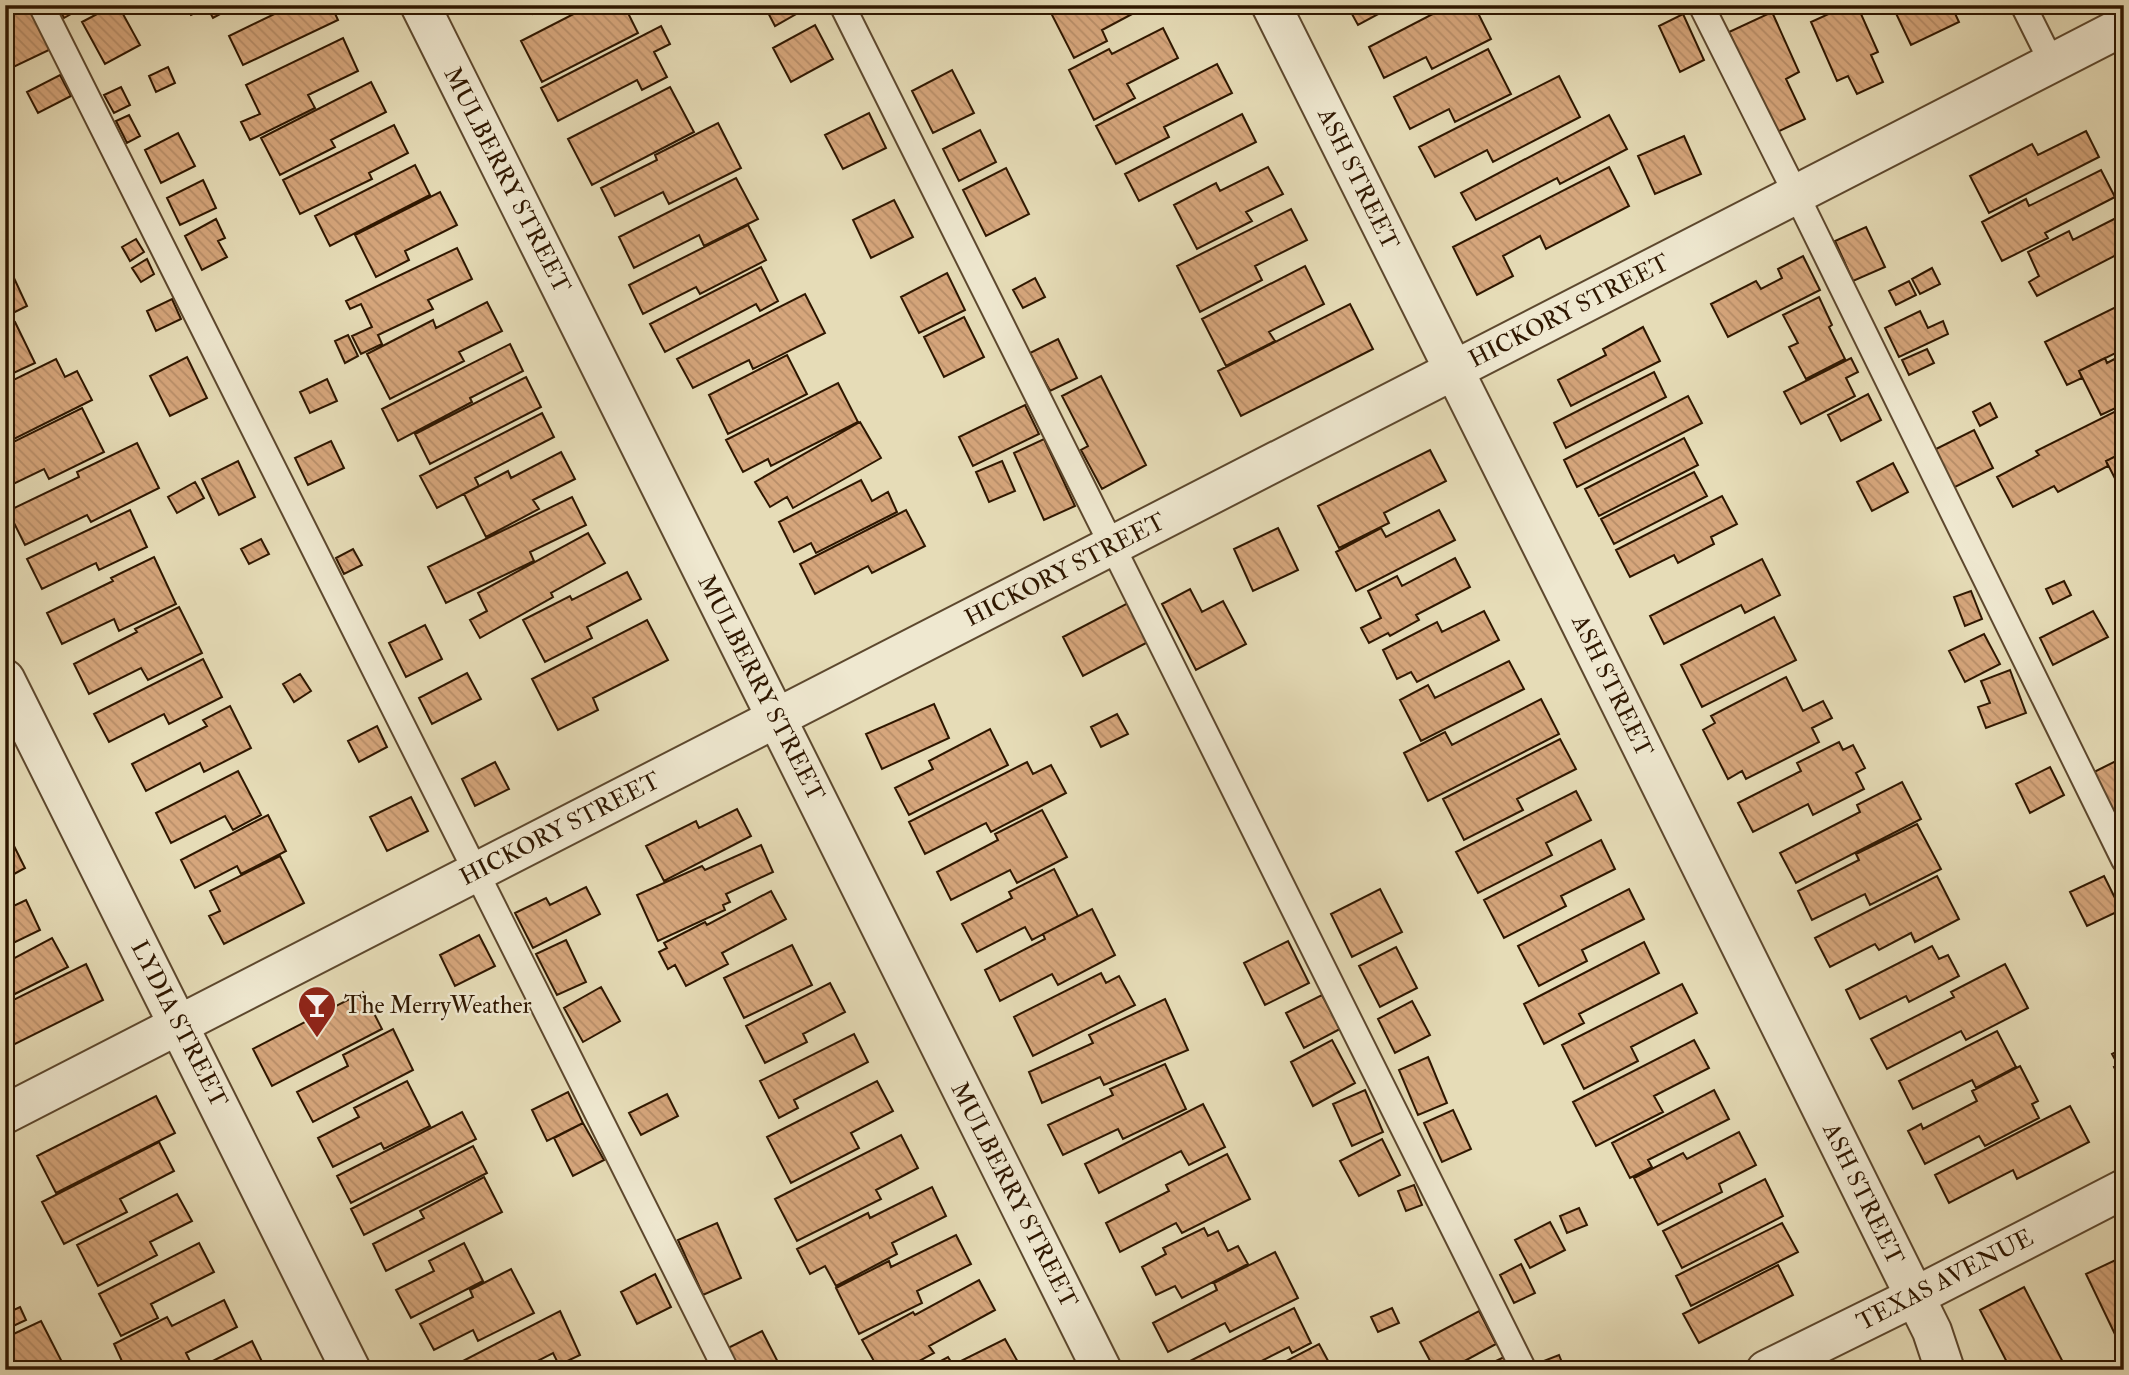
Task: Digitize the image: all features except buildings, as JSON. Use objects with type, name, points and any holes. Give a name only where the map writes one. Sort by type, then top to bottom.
[{"type":"street","name":"MULBERRY STREET","points":[[420,5],[1102,1370]]},
{"type":"street","name":"ASH STREET","points":[[1271,5],[1931,1331],[1945,1370]]},
{"type":"street","name":"HICKORY STREET","points":[[5,1114],[2124,26]]},
{"type":"street","name":"LYDIA STREET","points":[[5,679],[351,1370]]},
{"type":"street","name":"TEXAS AVENUE","points":[[1766,1370],[2124,1189]]},
{"type":"lane","points":[[41,5],[726,1370]]},
{"type":"lane","points":[[842,5],[1524,1370]]},
{"type":"lane","points":[[1701,5],[2124,860]]},
{"type":"lane","points":[[2023,5],[2052,63]]},
{"type":"place","name":"The MerryWeather","points":[[317,1039]]}]
